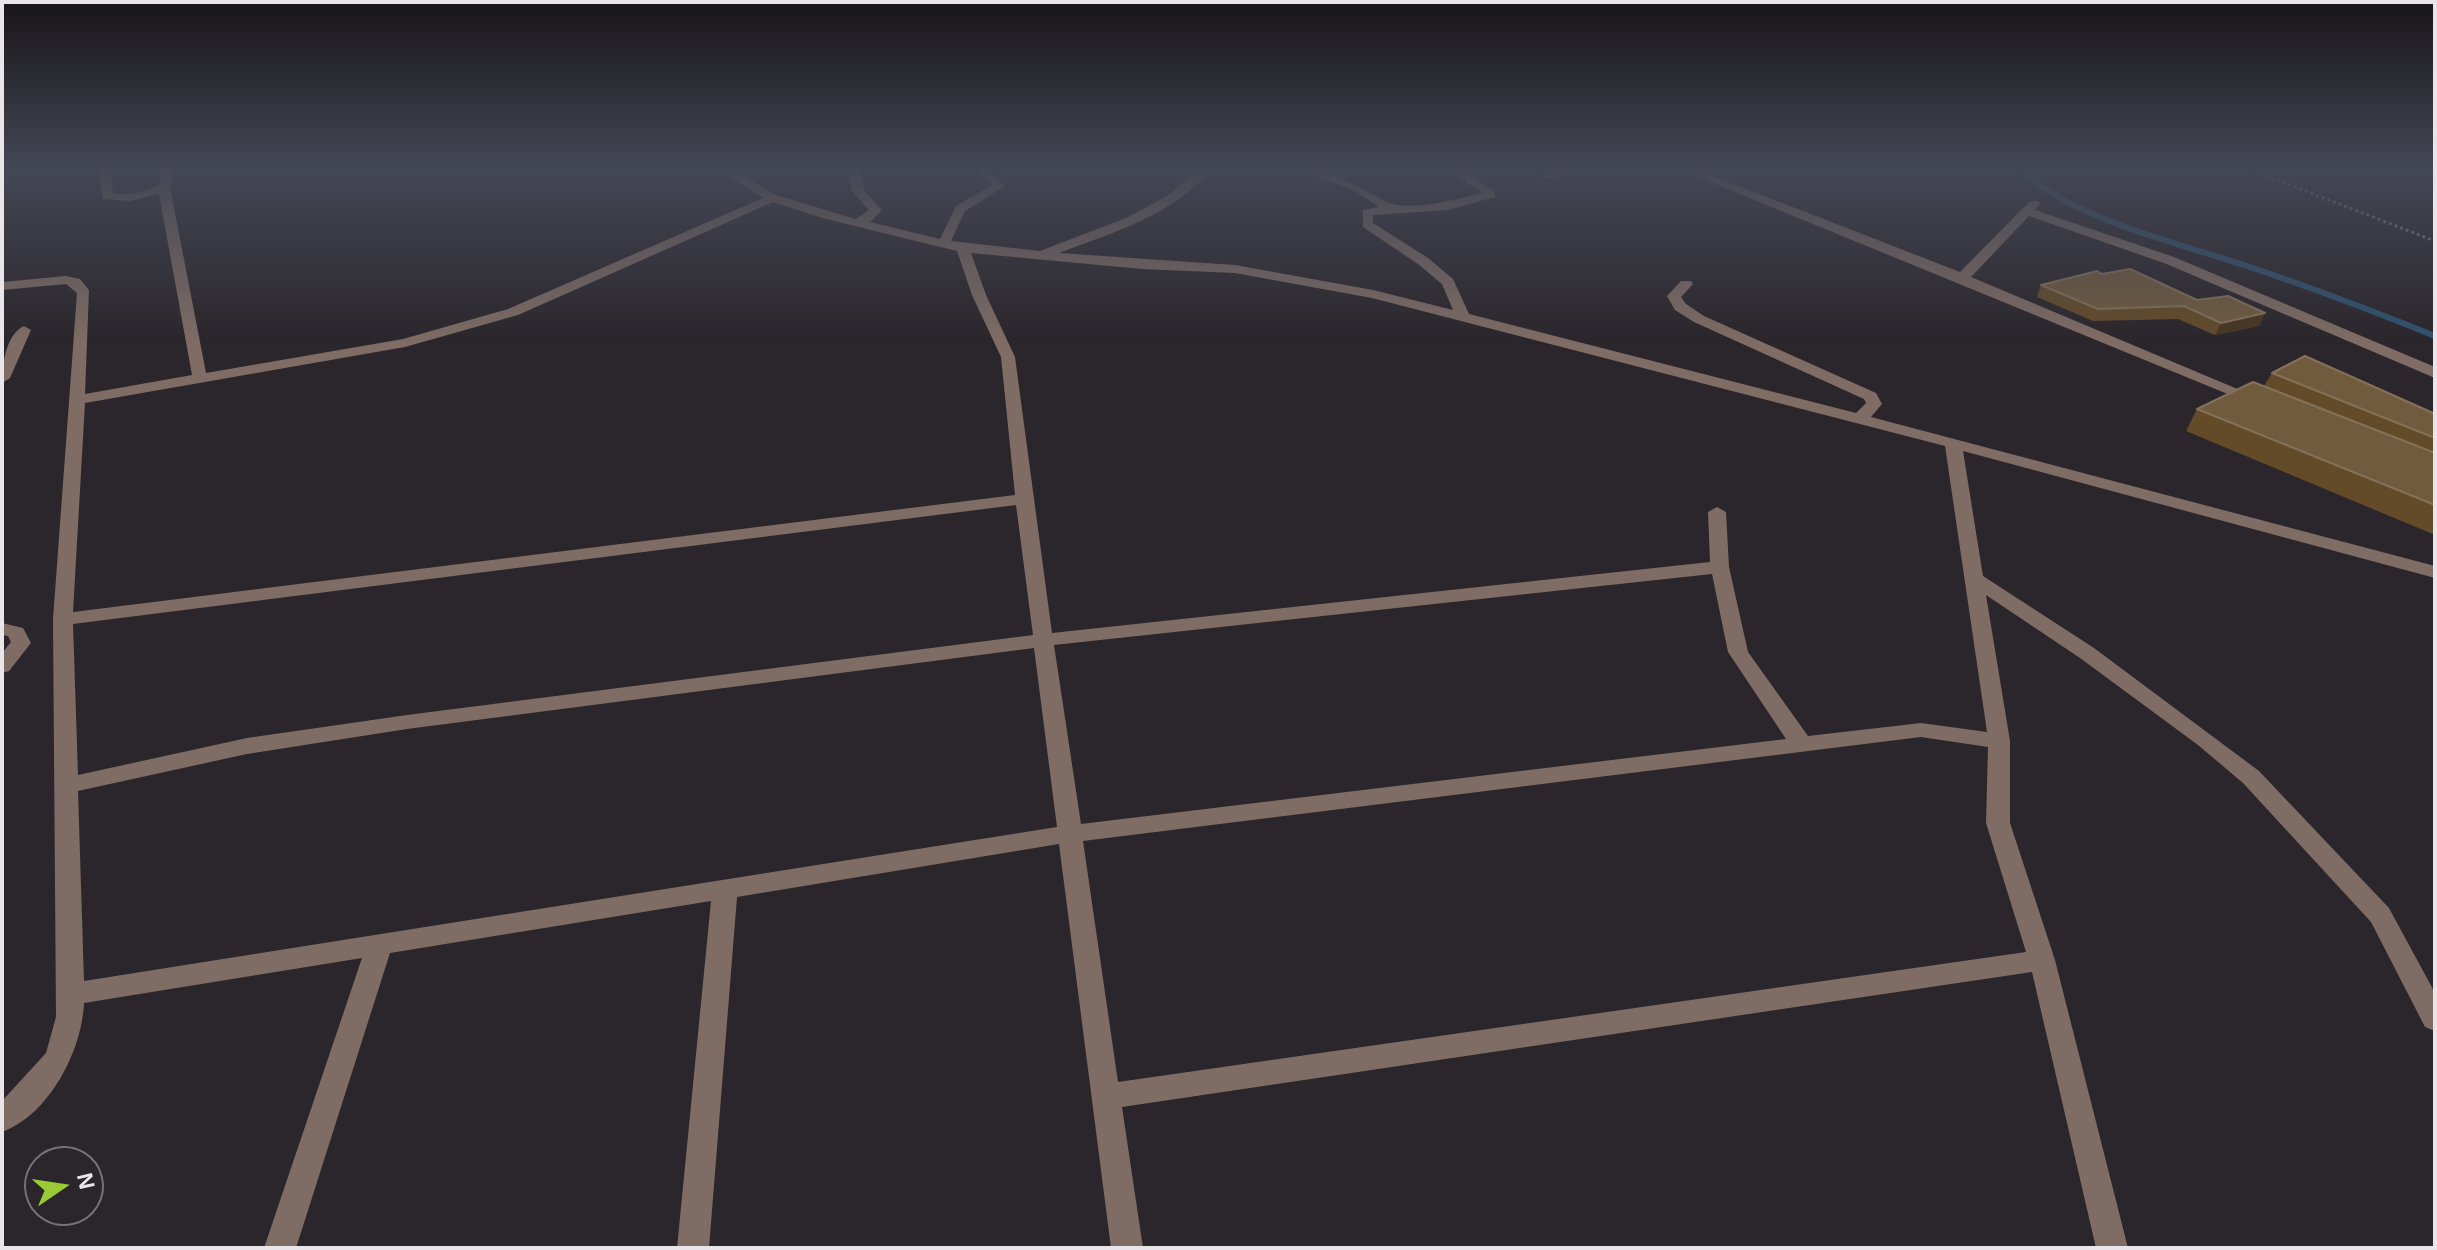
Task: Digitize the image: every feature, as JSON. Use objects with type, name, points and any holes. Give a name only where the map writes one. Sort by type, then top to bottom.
[{"type":"street","points":[[172,227],[200,379]]},
{"type":"street","points":[[76,400],[405,343],[480,324],[705,227]]},
{"type":"street","points":[[876,227],[963,248],[1235,269],[1373,294],[1953,443],[2435,572]]},
{"type":"street","points":[[944,243],[951,227]]},
{"type":"street","points":[[1041,255],[1111,227]]},
{"type":"street","points":[[1372,227],[1423,261],[1448,282],[1463,317]]},
{"type":"street","points":[[1833,227],[2269,405]]},
{"type":"street","points":[[1962,278],[2012,227]]},
{"type":"street","points":[[2085,227],[2435,373]]},
{"type":"street","points":[[963,248],[979,295],[1008,357],[1024,499],[1127,1248]]},
{"type":"street","points":[[2,286],[66,280],[81,286],[84,293],[63,619],[71,994],[67,1037],[60,1054],[29,1094],[2,1119]]},
{"type":"street","points":[[1686,284],[1674,296],[1680,307],[1699,319],[1870,396],[1874,404],[1860,419]]},
{"type":"street","points":[[2,333],[24,330],[2,378]]},
{"type":"street","points":[[1953,443],[1999,741],[1998,823],[2042,960],[2112,1248]]},
{"type":"street","points":[[63,619],[1024,499]]},
{"type":"street","points":[[1717,512],[1720,567],[1738,652],[1802,745]]},
{"type":"street","points":[[66,786],[247,746],[1045,640],[1720,567]]},
{"type":"street","points":[[1975,579],[2087,653],[2251,777],[2380,915],[2435,1019]]},
{"type":"street","points":[[2,629],[16,632],[21,643],[2,666]]},
{"type":"street","points":[[71,994],[1069,834],[1921,730],[1999,741]]},
{"type":"street","points":[[693,1248],[725,889]]},
{"type":"street","points":[[280,1248],[380,944]]},
{"type":"street","points":[[1108,1096],[2042,960]]},
{"type":"path","points":[[2400,227],[2435,241]]},
{"type":"building","points":[[2130,269],[2197,300],[2228,296],[2265,313],[2221,323],[2184,306],[2098,309],[2041,285],[2097,271],[2102,274]]},
{"type":"building","points":[[2305,356],[2435,413],[2435,438],[2272,373]]},
{"type":"building","points":[[2253,382],[2435,453],[2435,505],[2197,409]]},
{"type":"waterway","points":[[2125,227],[2294,282],[2435,336]]}]
